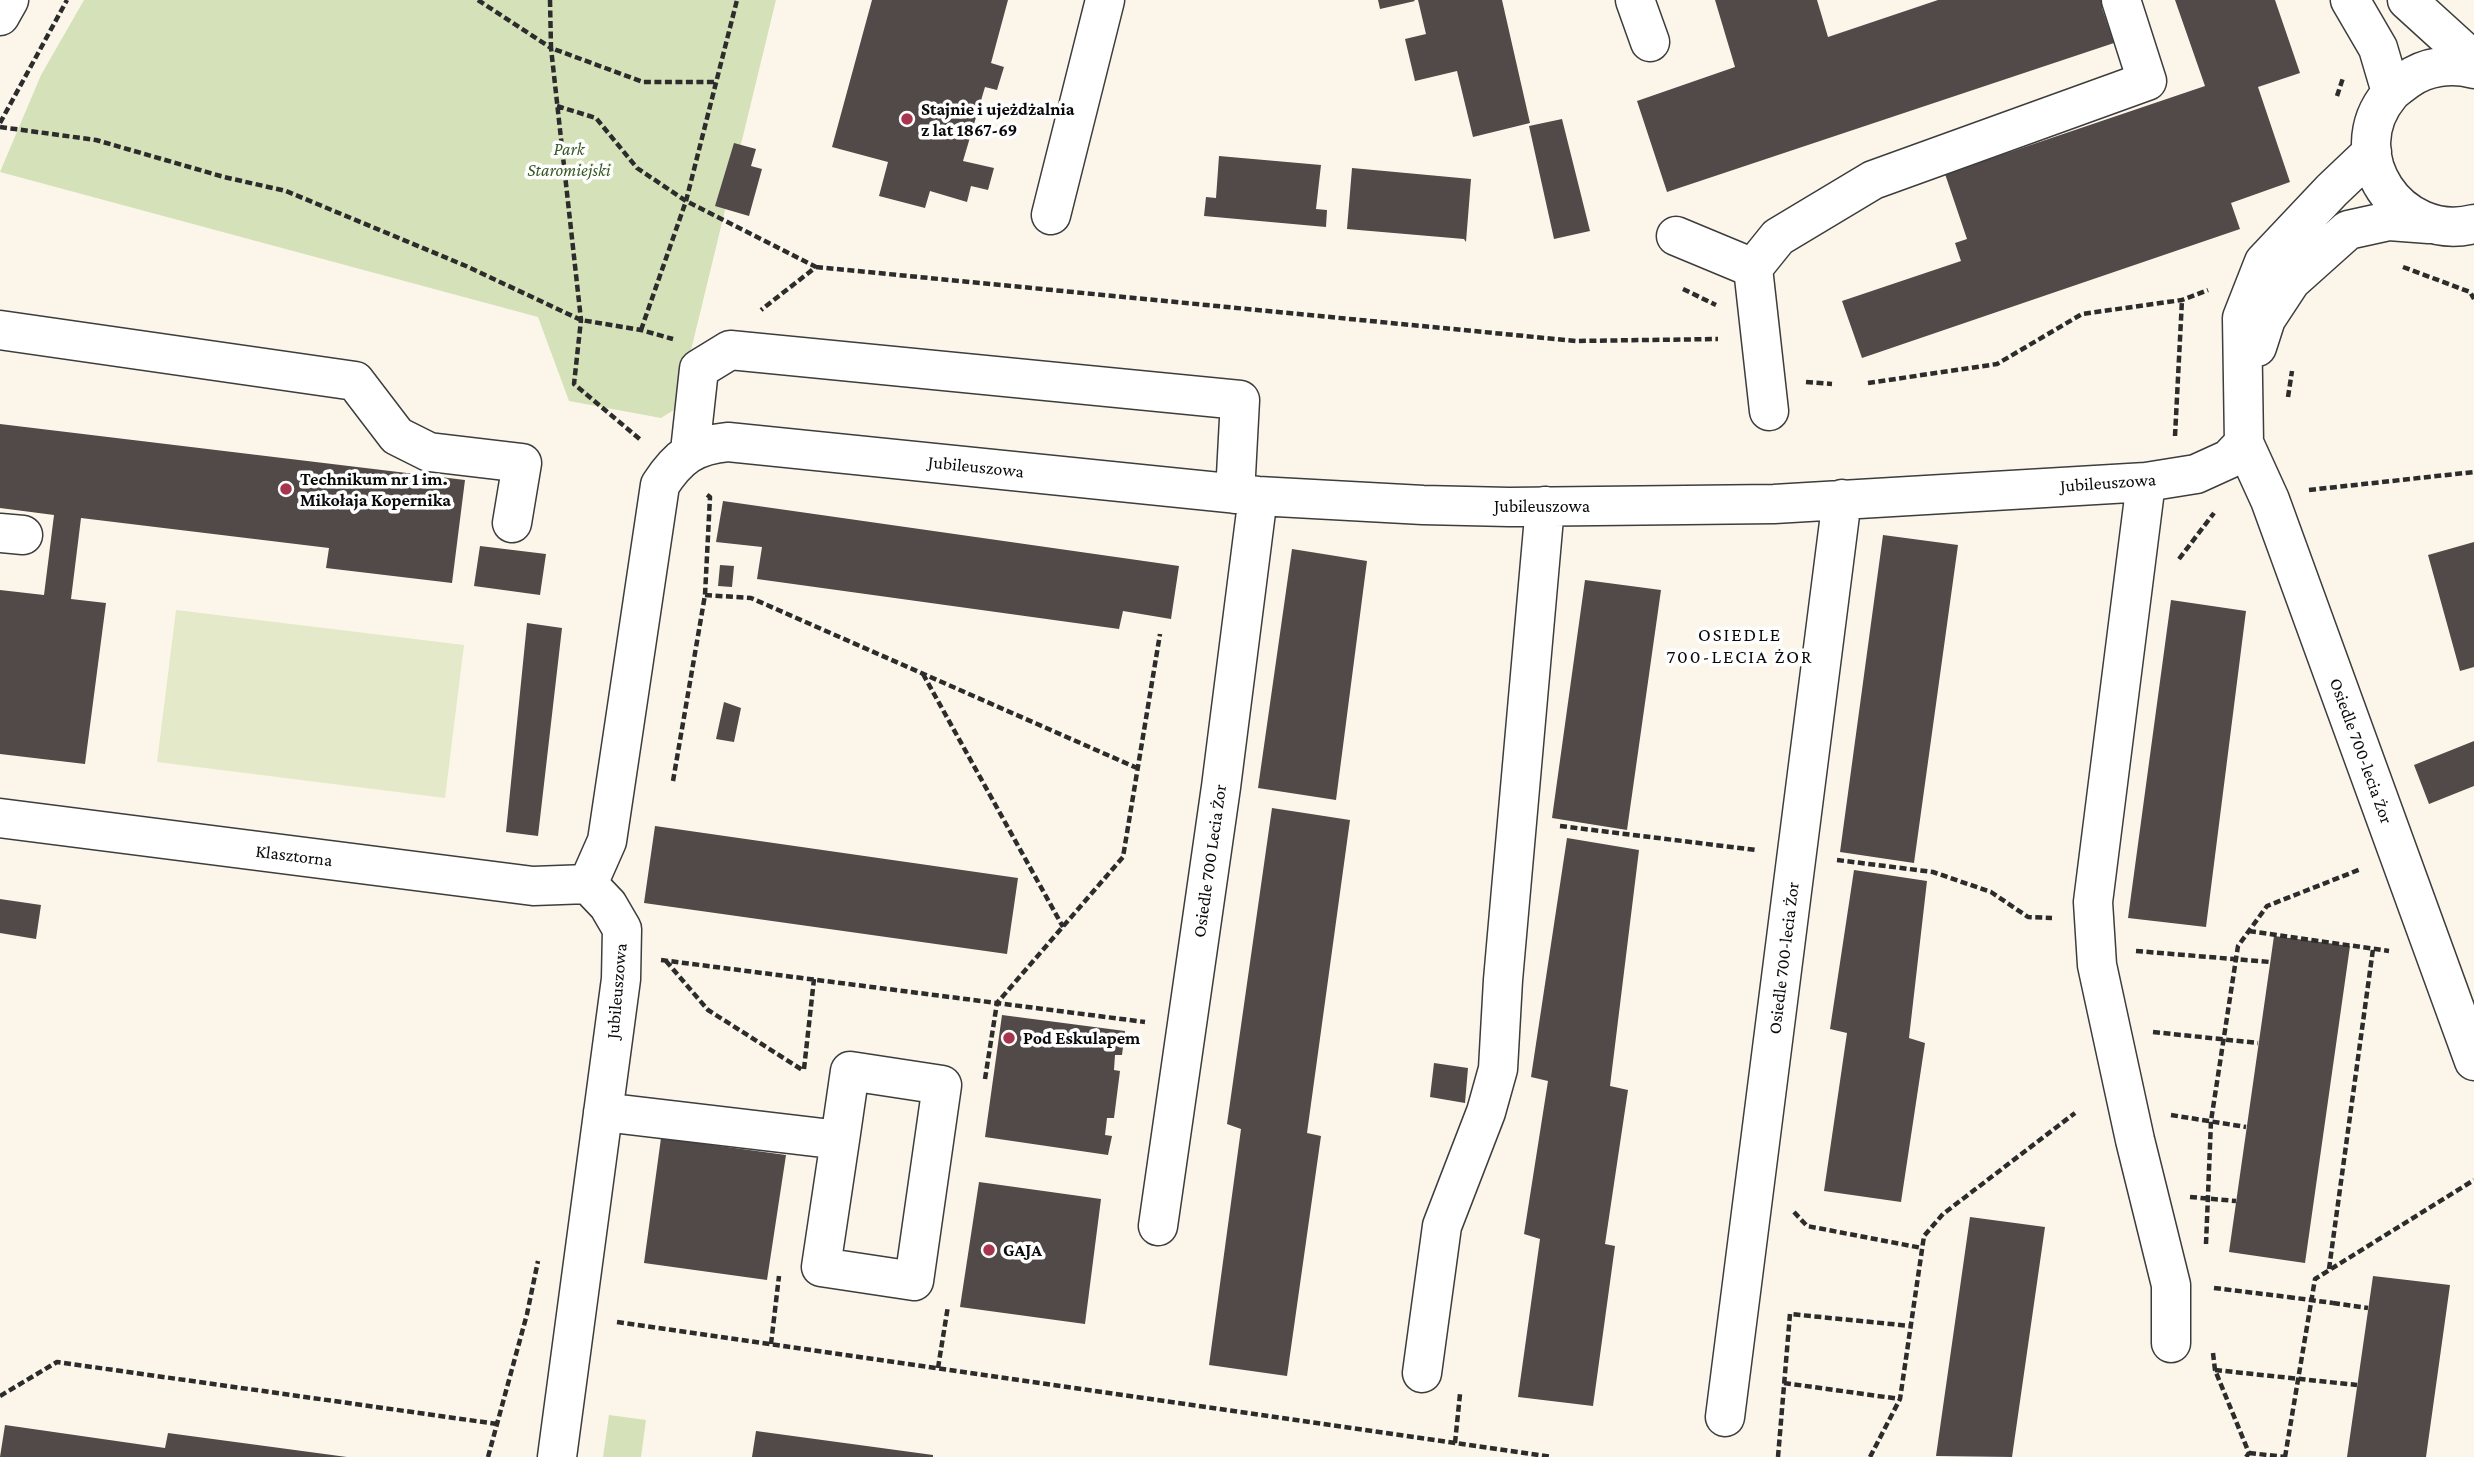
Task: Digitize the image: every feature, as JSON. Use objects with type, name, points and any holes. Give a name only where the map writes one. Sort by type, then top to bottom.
[{"type":"street","points":[[0,16],[9,0]]},
{"type":"street","points":[[1051,215],[1105,0]]},
{"type":"street","points":[[1635,0],[1650,42]]},
{"type":"street","points":[[1769,411],[1753,268],[1778,237],[1873,180],[2147,81],[2121,0]]},
{"type":"street","points":[[2350,0],[2378,48],[2391,92]]},
{"type":"street","points":[[2407,0],[2474,61]]},
{"type":"street","points":[[2460,231],[2407,214],[2389,197],[2377,176],[2372,152],[2373,129],[2381,107],[2391,92],[2414,74],[2438,66],[2474,69]]},
{"type":"street","points":[[2244,443],[2242,318],[2263,262],[2372,152]]},
{"type":"street","points":[[2244,393],[2266,319],[2291,281],[2348,230],[2389,221],[2460,231]]},
{"type":"street","points":[[1676,236],[1753,268]]},
{"type":"street","points":[[0,330],[355,380],[397,436],[429,452],[522,463],[512,523]]},
{"type":"street","name":"Osiedle 700 Lecia Żor","points":[[681,459],[699,369],[730,350],[1240,400],[1247,495],[1221,787],[1158,1226]]},
{"type":"street","name":"Jubileuszowa","points":[[681,459],[709,444],[727,442],[1247,495],[1423,505],[1774,504],[2146,482],[2196,474],[2229,459],[2244,443]]},
{"type":"street","name":"Osiedle 700-lecia Żor","points":[[2244,443],[2270,500],[2474,1061]]},
{"type":"street","points":[[588,884],[607,841],[660,485],[681,459]]},
{"type":"street","points":[[2146,482],[2093,902],[2097,965],[2128,1109],[2171,1285],[2171,1343]]},
{"type":"street","name":"Osiedle 700-lecia Żor","points":[[1725,1417],[1842,499]]},
{"type":"street","points":[[1422,1373],[1442,1226],[1486,1112],[1498,1069],[1503,980],[1545,506]]},
{"type":"street","name":"Klasztorna","points":[[0,818],[533,886],[588,884]]},
{"type":"street","name":"Jubileuszowa","points":[[557,1457],[621,979],[622,929],[608,905],[588,884]]},
{"type":"street","points":[[850,1071],[942,1085],[914,1281],[821,1267],[840,1140],[850,1071]]},
{"type":"street","points":[[603,1112],[840,1140]]},
{"type":"path","points":[[67,0],[0,125],[96,139],[224,177],[286,191],[466,266],[581,320],[641,330],[676,340]]},
{"type":"path","points":[[478,0],[551,48],[643,82],[716,82]]},
{"type":"path","points":[[550,0],[551,48],[581,320],[574,384],[681,459],[710,497],[705,595],[673,781]]},
{"type":"path","points":[[641,330],[686,201],[737,0]]},
{"type":"path","points":[[2335,106],[2345,71]]},
{"type":"path","points":[[557,106],[596,118],[637,168],[686,201],[816,267],[1576,341],[1723,338]]},
{"type":"path","points":[[2394,264],[2470,292],[2474,299]]},
{"type":"path","points":[[753,317],[816,267]]},
{"type":"path","points":[[1684,289],[1714,303],[1718,309]]},
{"type":"path","points":[[1868,383],[1997,365],[2082,314],[2182,300],[2212,289]]},
{"type":"path","points":[[2175,449],[2182,300]]},
{"type":"path","points":[[2287,408],[2293,360]]},
{"type":"path","points":[[2297,491],[2474,472]]},
{"type":"path","points":[[2174,565],[2220,506]]},
{"type":"path","points":[[705,595],[751,598],[1137,768]]},
{"type":"path","points":[[984,1084],[997,1003],[1123,857],[1160,634]]},
{"type":"path","points":[[922,674],[1063,927]]},
{"type":"path","points":[[1518,821],[1933,872],[1991,892],[2028,916],[2056,918]]},
{"type":"path","points":[[2206,1251],[2211,1121],[2238,946],[2267,906],[2373,864]]},
{"type":"path","points":[[2249,931],[2398,952]]},
{"type":"path","points":[[2129,947],[2136,951],[2270,962]]},
{"type":"path","points":[[2329,1270],[2373,949]]},
{"type":"path","points":[[660,951],[708,1010],[804,1071]]},
{"type":"path","points":[[622,955],[1186,1026]]},
{"type":"path","points":[[2110,1027],[2258,1043]]},
{"type":"path","points":[[2128,1109],[2246,1127]]},
{"type":"path","points":[[1870,1457],[1900,1399],[1924,1236],[1943,1214],[2075,1113]]},
{"type":"path","points":[[2212,1342],[2215,1370],[2247,1455],[2286,1457],[2315,1279],[2474,1180]]},
{"type":"path","points":[[2206,1287],[2368,1308]]},
{"type":"path","points":[[938,1368],[949,1301]]},
{"type":"path","points":[[1777,1457],[1790,1314],[1911,1326]]},
{"type":"path","points":[[576,1316],[1552,1457]]},
{"type":"path","points":[[0,1396],[57,1362],[497,1424]]},
{"type":"path","points":[[2215,1370],[2357,1385]]},
{"type":"path","points":[[1784,1382],[1900,1399]]},
{"type":"green space","name":"Park Staromiejski","points":[[84,0],[776,0],[677,408],[661,418],[569,401],[538,317],[0,172],[41,75]]},
{"type":"green space","points":[[176,610],[464,645],[445,798],[157,762]]},
{"type":"green space","points":[[609,1415],[646,1420],[641,1457],[603,1457]]},
{"type":"building","name":"Stajnie i ujeżdżalnia z lat 1867-69","points":[[872,0],[1008,0],[991,63],[1004,67],[997,90],[985,87],[963,161],[994,168],[988,190],[971,186],[967,202],[930,191],[925,208],[879,196],[888,162],[832,147]]},
{"type":"building","points":[[1378,0],[1414,0],[1415,1],[1380,9]]},
{"type":"building","points":[[1418,0],[1502,0],[1530,123],[1473,137],[1457,71],[1415,81],[1405,39],[1426,34]]},
{"type":"building","points":[[1715,0],[1817,0],[1828,37],[1938,0],[2112,0],[2113,3],[2102,8],[2114,43],[1667,192],[1637,101],[1735,67]]},
{"type":"building","points":[[2175,0],[2275,0],[2300,73],[2258,87],[2290,182],[2231,203],[2240,229],[1862,358],[1842,301],[1961,261],[1955,243],[1967,239],[1945,174],[2205,86]]},
{"type":"building","points":[[1562,119],[1590,231],[1554,239],[1529,126]]},
{"type":"building","points":[[734,143],[756,149],[751,166],[762,169],[749,216],[715,206]]},
{"type":"building","points":[[1219,156],[1321,165],[1316,209],[1327,210],[1326,227],[1204,216],[1206,197],[1216,198]]},
{"type":"building","points":[[1352,168],[1471,179],[1466,242],[1464,239],[1347,229]]},
{"type":"building","points":[[0,424],[465,480],[452,583],[326,568],[329,548],[81,518],[71,599],[106,603],[85,764],[0,754],[0,590],[44,595],[54,515],[0,508]]},
{"type":"building","points":[[723,501],[1179,566],[1171,619],[1123,611],[1119,629],[757,579],[762,547],[716,542]]},
{"type":"building","points":[[1883,535],[1958,545],[1914,863],[1840,852]]},
{"type":"building","points":[[2474,542],[2474,667],[2460,671],[2428,555]]},
{"type":"building","points":[[480,546],[546,554],[540,595],[474,586]]},
{"type":"building","points":[[1292,549],[1367,561],[1336,800],[1258,788]]},
{"type":"building","points":[[720,565],[734,566],[732,587],[718,586]]},
{"type":"building","points":[[1585,580],[1661,590],[1627,830],[1552,818]]},
{"type":"building","points":[[2171,600],[2246,611],[2206,927],[2128,918]]},
{"type":"building","points":[[527,623],[562,628],[538,836],[506,832]]},
{"type":"building","points":[[724,702],[741,708],[734,742],[716,739]]},
{"type":"building","points":[[2474,741],[2474,786],[2429,804],[2414,765]]},
{"type":"building","points":[[1272,808],[1350,820],[1307,1133],[1321,1136],[1287,1376],[1209,1365],[1241,1129],[1227,1124]]},
{"type":"building","points":[[655,826],[1018,878],[1007,954],[644,903]]},
{"type":"building","points":[[1567,838],[1639,850],[1610,1086],[1628,1090],[1605,1244],[1615,1246],[1593,1406],[1518,1397],[1540,1239],[1524,1234],[1548,1081],[1531,1077]]},
{"type":"building","points":[[1854,870],[1927,881],[1909,1038],[1925,1043],[1901,1202],[1824,1191],[1847,1033],[1830,1029]]},
{"type":"building","points":[[0,899],[41,905],[36,939],[0,933]]},
{"type":"building","points":[[2274,936],[2350,946],[2305,1263],[2229,1252]]},
{"type":"building","points":[[1002,1015],[1125,1031],[1122,1055],[1115,1055],[1114,1070],[1120,1071],[1114,1118],[1107,1118],[1105,1135],[1112,1136],[1108,1155],[985,1137]]},
{"type":"building","points":[[1434,1063],[1468,1068],[1465,1103],[1430,1097]]},
{"type":"building","points":[[661,1138],[786,1155],[767,1280],[644,1263]]},
{"type":"building","points":[[979,1182],[1101,1199],[1085,1324],[960,1307]]},
{"type":"building","points":[[1970,1217],[2045,1227],[2012,1457],[1936,1456]]},
{"type":"building","points":[[2373,1276],[2450,1285],[2426,1457],[2347,1457]]},
{"type":"building","points":[[5,1425],[165,1448],[168,1433],[347,1457],[0,1457]]},
{"type":"building","points":[[756,1431],[933,1455],[933,1457],[752,1457]]},
{"type":"place","name":"Stajnie i ujeżdżalnia z lat 1867-69","points":[[907,119]]},
{"type":"place","name":"Technikum nr 1 im. Mikołaja Kopernika","points":[[286,489]]},
{"type":"place","name":"Pod Eskulapem","points":[[1009,1038]]},
{"type":"place","name":"GAJA","points":[[989,1250]]},
{"type":"district","name":"OSIEDLE 700-LECIA ŻOR","points":[[1740,646]]}]
